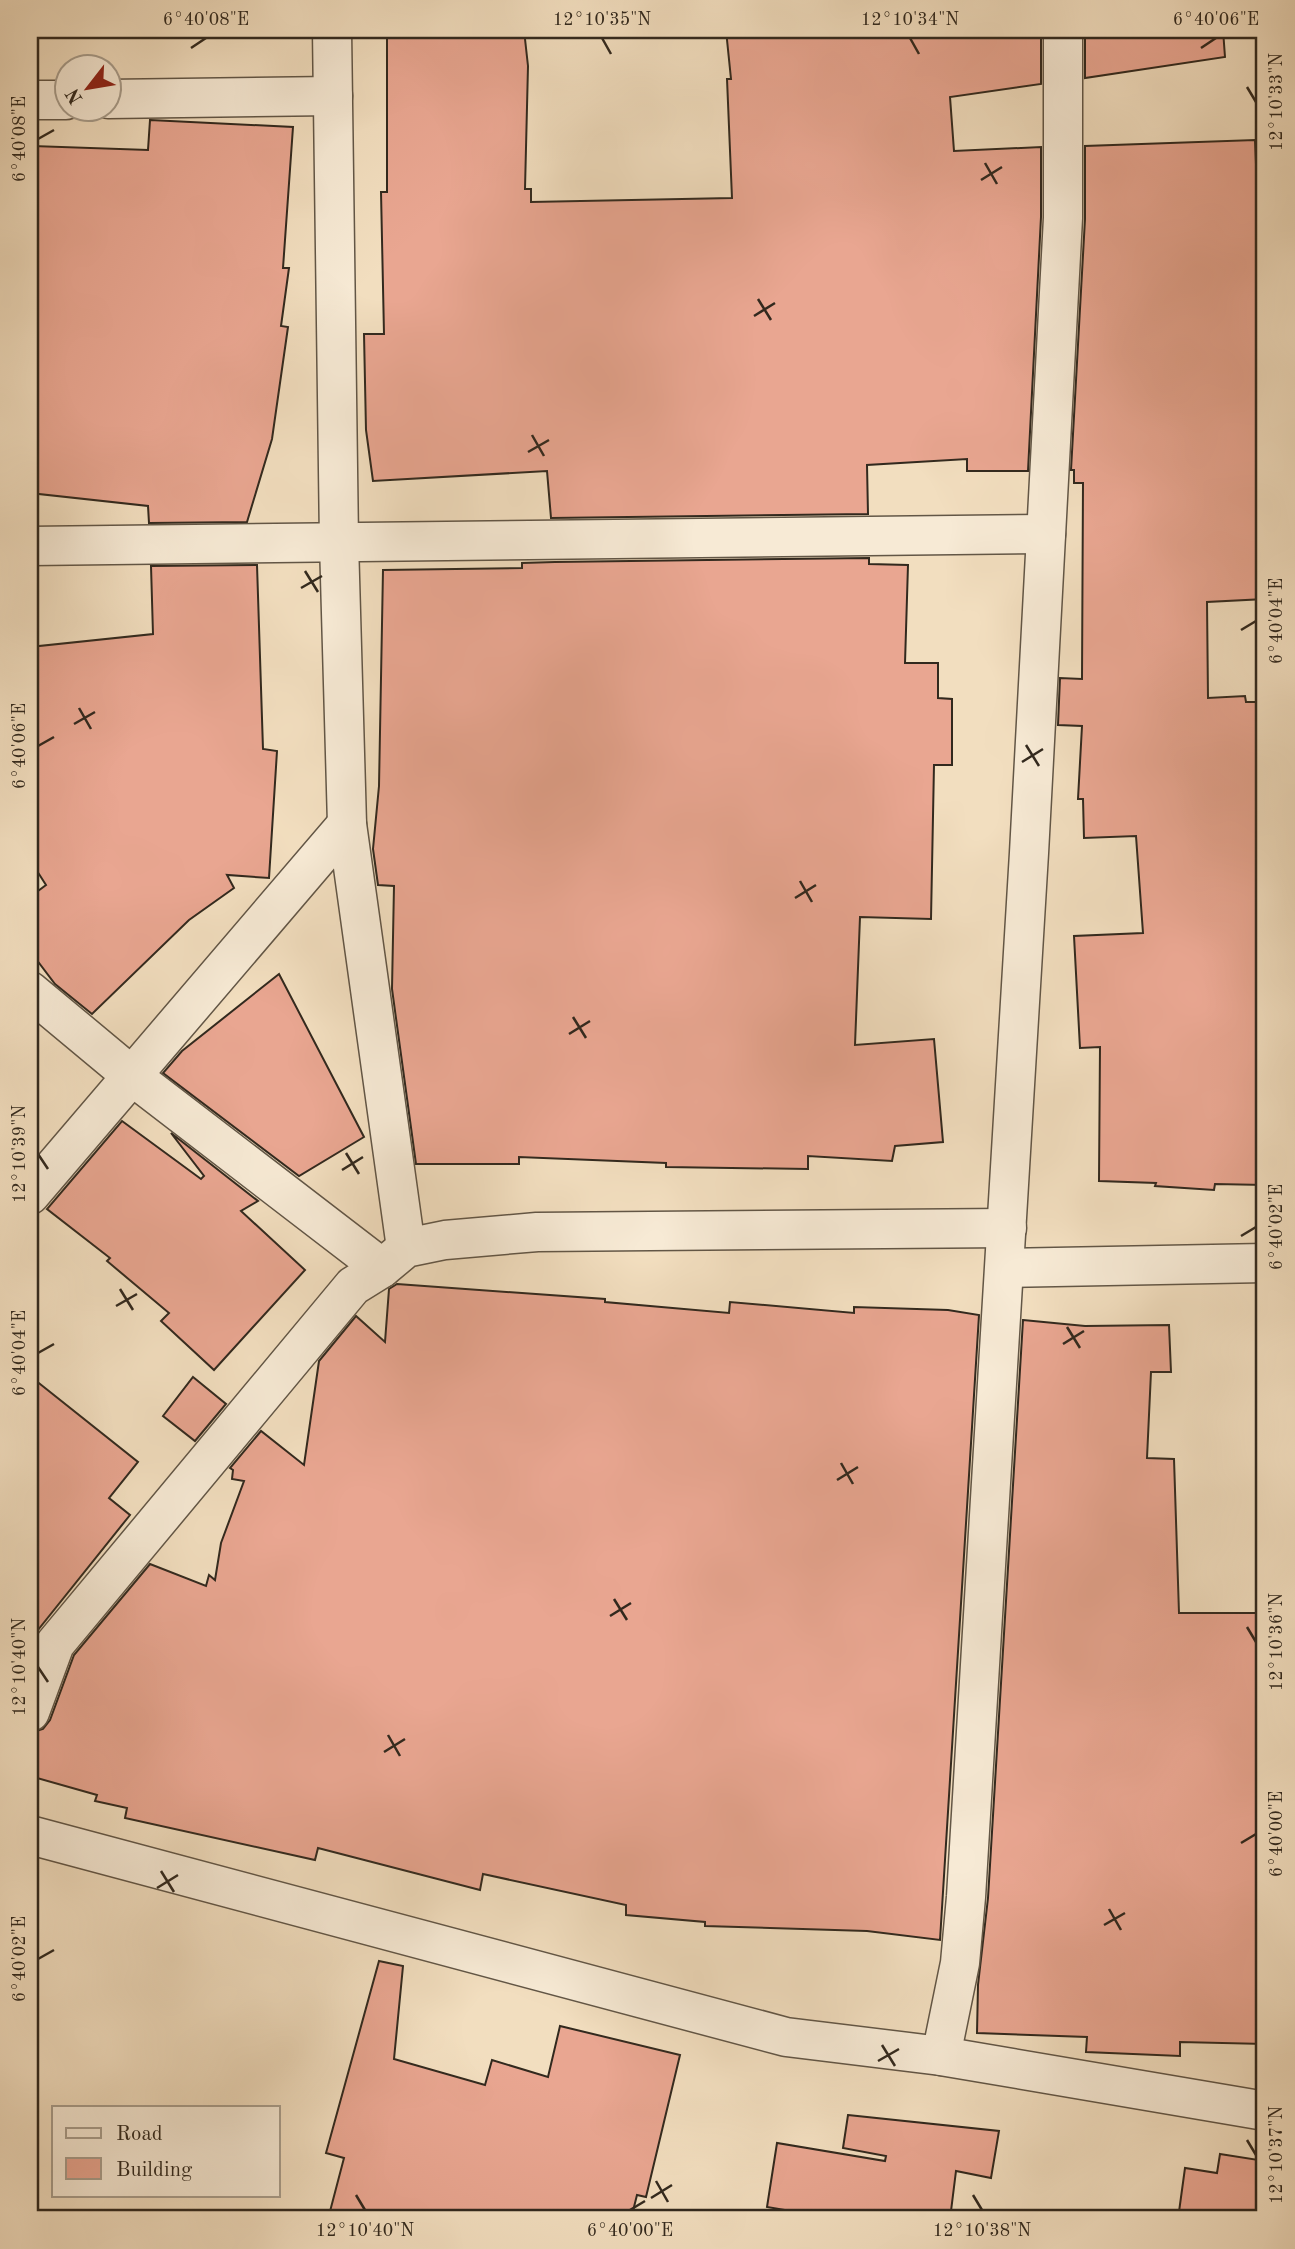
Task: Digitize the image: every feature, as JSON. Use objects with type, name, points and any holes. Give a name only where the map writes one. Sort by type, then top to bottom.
[{"type":"street","points":[[332,30],[339,542],[348,824],[394,1258]]},
{"type":"street","points":[[941,2056],[960,1963],[966,1897],[1005,1268],[1063,218],[1063,30]]},
{"type":"street","points":[[122,99],[333,96]]},
{"type":"street","points":[[30,100],[52,100]]},
{"type":"street","points":[[30,546],[1046,534]]},
{"type":"street","points":[[30,1195],[348,824]]},
{"type":"street","points":[[30,990],[132,1076],[394,1258]]},
{"type":"street","points":[[30,1712],[55,1644],[353,1286],[394,1258],[445,1240],[537,1232],[1007,1228]]},
{"type":"street","points":[[1005,1268],[1265,1263]]},
{"type":"street","points":[[30,1835],[786,2037],[941,2056],[1265,2111]]},
{"type":"building","points":[[387,30],[524,30],[528,66],[525,189],[531,189],[531,202],[732,198],[727,79],[731,79],[726,30],[784,30],[785,35],[910,30],[1041,30],[1041,84],[950,97],[954,151],[1041,147],[1041,217],[1028,471],[967,471],[967,459],[867,465],[868,514],[551,518],[547,471],[373,481],[366,430],[364,334],[384,334],[381,192],[387,192]]},
{"type":"building","points":[[1085,30],[1223,30],[1225,57],[1085,78]]},
{"type":"building","points":[[150,120],[293,127],[283,268],[289,268],[281,326],[288,327],[272,439],[247,522],[149,523],[148,506],[30,493],[30,207],[33,146],[148,150]]},
{"type":"building","points":[[1255,140],[1261,284],[1265,283],[1265,599],[1207,602],[1208,698],[1245,696],[1246,702],[1263,702],[1265,1185],[1215,1184],[1214,1190],[1155,1186],[1156,1183],[1099,1181],[1100,1047],[1080,1048],[1074,936],[1143,933],[1136,836],[1084,838],[1083,799],[1078,799],[1082,726],[1058,725],[1060,678],[1082,679],[1083,483],[1074,483],[1074,470],[1071,470],[1085,219],[1085,146]]},
{"type":"building","points":[[869,558],[869,564],[908,565],[905,663],[938,663],[938,698],[952,699],[952,765],[934,765],[931,919],[860,917],[855,1045],[934,1039],[943,1142],[895,1146],[892,1161],[808,1156],[808,1169],[666,1167],[666,1163],[519,1157],[519,1164],[416,1164],[392,989],[394,886],[378,885],[373,849],[379,786],[383,570],[522,568],[522,563],[555,562]]},
{"type":"building","points":[[257,565],[263,749],[277,751],[269,878],[227,875],[234,888],[189,920],[92,1014],[55,984],[30,951],[30,897],[46,885],[30,860],[30,647],[153,634],[151,566]]},
{"type":"building","points":[[279,974],[364,1137],[299,1176],[163,1073],[182,1051]]},
{"type":"building","points":[[122,1121],[201,1179],[204,1176],[171,1133],[258,1201],[241,1211],[305,1270],[214,1370],[161,1321],[169,1313],[107,1261],[110,1258],[47,1209]]},
{"type":"building","points":[[397,1284],[605,1299],[605,1302],[729,1313],[730,1302],[854,1313],[854,1307],[948,1310],[979,1315],[940,1940],[867,1931],[705,1926],[705,1922],[626,1915],[626,1905],[483,1874],[480,1890],[318,1848],[315,1860],[125,1818],[127,1808],[95,1801],[97,1795],[30,1776],[30,1733],[43,1729],[50,1720],[74,1655],[150,1564],[206,1586],[209,1575],[215,1580],[221,1543],[244,1481],[232,1479],[233,1470],[230,1468],[261,1431],[304,1465],[319,1361],[356,1316],[385,1342],[389,1289]]},
{"type":"building","points":[[1023,1320],[1085,1326],[1169,1325],[1171,1372],[1151,1372],[1147,1458],[1174,1459],[1179,1613],[1265,1613],[1265,2044],[1180,2042],[1180,2056],[1086,2052],[1087,2037],[977,2033],[978,1985],[988,1898]]},
{"type":"building","points":[[30,1376],[138,1462],[109,1498],[130,1515],[38,1630],[30,1649]]},
{"type":"building","points":[[193,1377],[226,1404],[195,1441],[163,1416]]},
{"type":"building","points":[[379,1961],[403,1966],[394,2059],[485,2085],[492,2060],[548,2077],[560,2026],[680,2055],[646,2197],[637,2195],[631,2219],[328,2219],[344,2158],[326,2153]]},
{"type":"building","points":[[848,2115],[999,2131],[991,2178],[956,2171],[950,2219],[838,2219],[767,2207],[777,2143],[885,2161],[886,2156],[843,2148]]},
{"type":"building","points":[[1220,2154],[1265,2161],[1265,2219],[1178,2219],[1185,2168],[1217,2173]]}]
